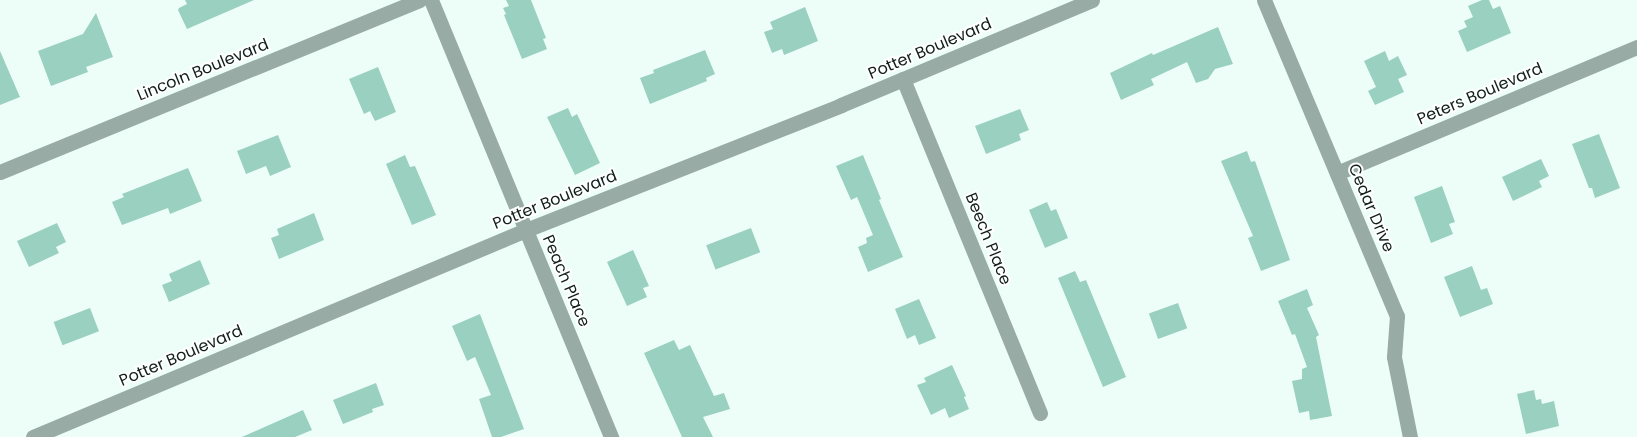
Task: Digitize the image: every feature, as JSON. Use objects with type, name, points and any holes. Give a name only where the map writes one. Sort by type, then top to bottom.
[{"type":"street","name":"Lincoln Boulevard","points":[[0,172],[420,0]]},
{"type":"street","name":"Peach Place","points":[[431,0],[612,437]]},
{"type":"street","name":"Potter Boulevard","points":[[33,437],[526,230],[903,79],[1092,0]]},
{"type":"street","name":"Cedar Drive","points":[[1264,0],[1397,316],[1394,357],[1410,437]]},
{"type":"street","name":"Peters Boulevard","points":[[1337,173],[1637,47]]},
{"type":"street","name":"Beech Place","points":[[903,79],[1040,413]]},
{"type":"building","points":[[185,0],[254,0],[187,29],[178,10],[187,4]]},
{"type":"building","points":[[506,0],[531,0],[546,38],[543,39],[547,49],[522,59],[504,15],[506,14],[503,8],[509,6]]},
{"type":"building","points":[[1482,0],[1489,0],[1493,9],[1500,6],[1511,33],[1467,52],[1458,31],[1467,27],[1464,21],[1473,17],[1468,6]]},
{"type":"building","points":[[805,7],[818,41],[784,55],[782,49],[772,53],[764,32],[773,29],[770,22]]},
{"type":"building","points":[[96,13],[113,57],[86,67],[88,72],[51,86],[38,51],[83,34]]},
{"type":"building","points":[[1218,27],[1233,64],[1215,69],[1208,79],[1196,83],[1187,62],[1151,79],[1154,85],[1121,100],[1110,73],[1152,53],[1153,55]]},
{"type":"building","points":[[705,50],[715,74],[706,78],[707,81],[650,104],[640,78],[654,73],[653,70]]},
{"type":"building","points":[[0,51],[20,97],[0,105]]},
{"type":"building","points":[[1385,51],[1389,61],[1398,56],[1407,75],[1398,79],[1404,92],[1375,105],[1368,91],[1376,87],[1364,61]]},
{"type":"building","points":[[378,67],[396,112],[375,121],[370,111],[364,114],[349,79]]},
{"type":"building","points":[[568,108],[572,117],[577,114],[600,163],[575,175],[547,117]]},
{"type":"building","points":[[1020,109],[1029,130],[1019,134],[1021,140],[986,154],[975,126]]},
{"type":"building","points":[[1599,134],[1620,188],[1595,198],[1592,188],[1589,188],[1572,144]]},
{"type":"building","points":[[278,135],[291,167],[270,176],[266,166],[246,174],[237,151]]},
{"type":"building","points":[[1247,151],[1251,162],[1255,161],[1290,260],[1261,271],[1248,238],[1253,236],[1221,161]]},
{"type":"building","points":[[405,155],[410,167],[415,166],[436,215],[412,225],[386,164]]},
{"type":"building","points":[[863,155],[881,199],[879,200],[903,257],[868,272],[858,247],[867,243],[866,238],[873,235],[857,197],[851,200],[836,166]]},
{"type":"building","points":[[1541,159],[1549,176],[1539,181],[1542,187],[1513,201],[1502,177]]},
{"type":"building","points":[[188,168],[202,201],[170,214],[168,208],[122,225],[112,202],[124,197],[122,194]]},
{"type":"building","points":[[1442,186],[1455,222],[1449,224],[1453,234],[1431,243],[1414,197]]},
{"type":"building","points":[[1047,202],[1051,211],[1056,209],[1068,238],[1045,248],[1029,210]]},
{"type":"building","points":[[314,213],[324,240],[279,259],[271,238],[279,235],[277,229]]},
{"type":"building","points":[[57,223],[66,242],[56,247],[59,253],[29,267],[17,241]]},
{"type":"building","points":[[751,228],[760,252],[716,269],[706,245]]},
{"type":"building","points":[[633,250],[649,286],[643,288],[647,297],[627,306],[607,262]]},
{"type":"building","points":[[200,260],[210,284],[169,302],[162,285],[172,281],[169,274]]},
{"type":"building","points":[[1472,266],[1481,290],[1487,288],[1493,304],[1460,317],[1444,277]]},
{"type":"building","points":[[1075,271],[1080,282],[1086,280],[1126,377],[1103,387],[1058,278]]},
{"type":"building","points":[[1307,289],[1313,305],[1307,308],[1319,335],[1316,337],[1332,416],[1310,420],[1309,411],[1299,413],[1292,381],[1302,379],[1302,369],[1307,367],[1295,334],[1292,335],[1278,301]]},
{"type":"building","points":[[919,299],[936,338],[919,345],[915,335],[907,339],[895,309]]},
{"type":"building","points":[[1178,303],[1187,328],[1158,339],[1149,314]]},
{"type":"building","points":[[90,308],[99,331],[63,345],[54,322]]},
{"type":"building","points":[[480,314],[524,429],[501,437],[492,437],[479,399],[491,395],[475,357],[467,361],[452,326]]},
{"type":"building","points":[[674,340],[679,350],[690,345],[714,396],[724,393],[730,409],[703,417],[713,437],[682,437],[644,353]]},
{"type":"building","points":[[952,365],[966,396],[964,397],[969,409],[949,418],[945,408],[931,415],[917,385],[926,382],[924,378]]},
{"type":"building","points":[[376,383],[384,405],[372,409],[373,412],[343,424],[333,400]]},
{"type":"building","points":[[1534,390],[1536,400],[1541,399],[1542,404],[1554,401],[1559,426],[1526,434],[1517,394]]},
{"type":"building","points":[[303,410],[312,430],[295,437],[242,437]]}]
